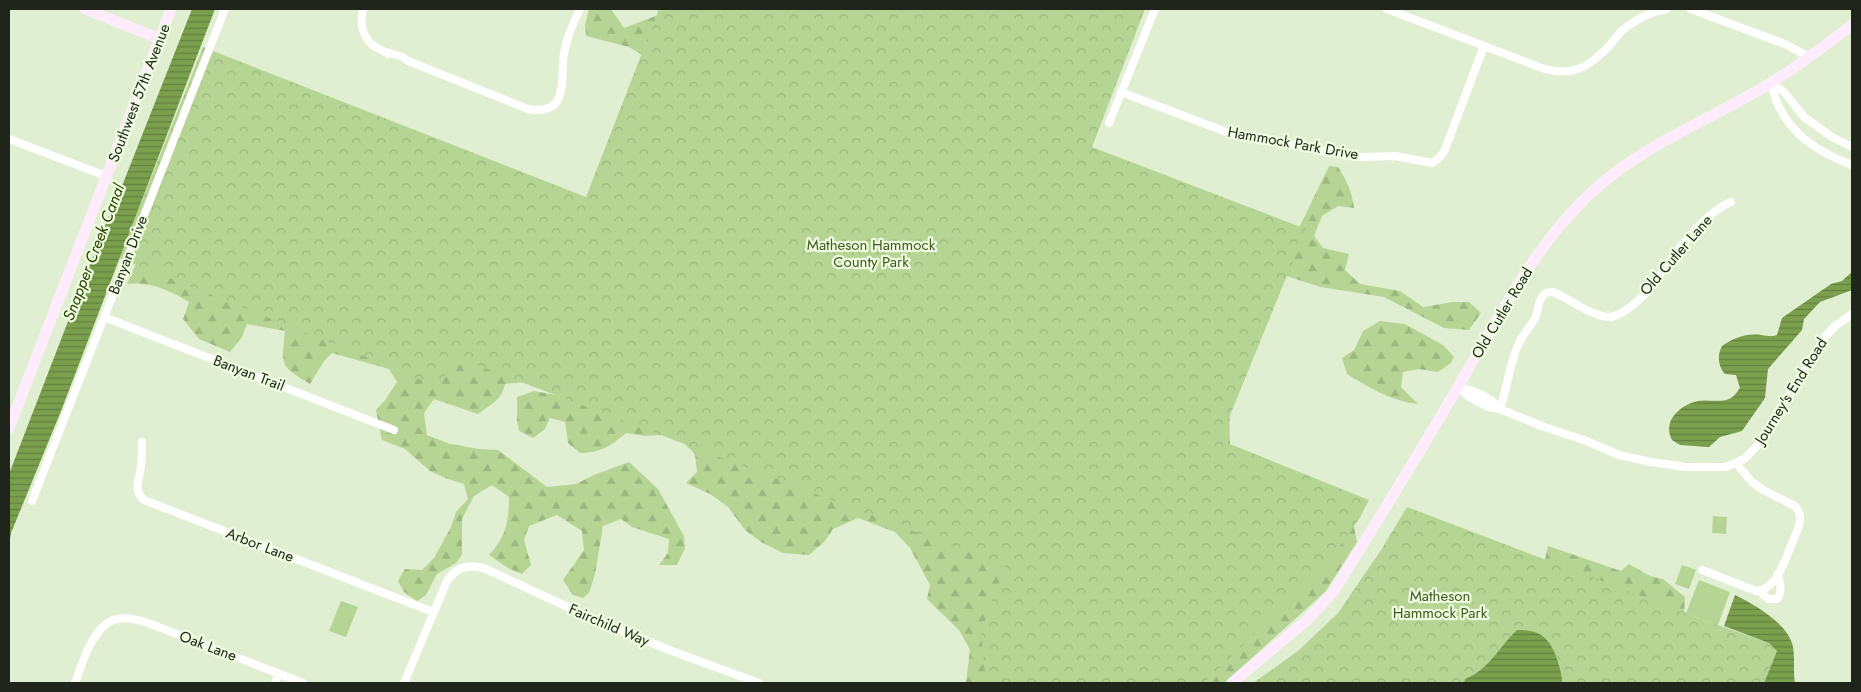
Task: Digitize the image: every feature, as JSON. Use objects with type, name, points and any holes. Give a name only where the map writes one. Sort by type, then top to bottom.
[{"type":"main road","points":[[84,9],[160,39]]},
{"type":"main road","name":"Southwest 57th Avenue","points":[[9,428],[172,9]]},
{"type":"main road","name":"Old Cutler Road","points":[[1232,683],[1307,620],[1334,591],[1538,252],[1558,226],[1603,182],[1636,158],[1701,120],[1771,83],[1852,25]]},
{"type":"street","name":"Banyan Drive","points":[[32,501],[225,9]]},
{"type":"street","points":[[363,9],[361,22],[365,37],[373,45],[395,58],[408,61],[528,109],[540,110],[551,106],[558,99],[563,89],[563,61],[567,42],[580,9]]},
{"type":"street","points":[[1109,123],[1155,9]]},
{"type":"street","points":[[1387,9],[1545,69],[1566,73],[1596,59],[1623,30],[1636,20],[1655,11],[1666,9]]},
{"type":"street","points":[[1691,9],[1785,44],[1809,57]]},
{"type":"street","name":"Hammock Park Drive","points":[[1122,92],[1236,135],[1345,155],[1360,157],[1390,155],[1432,163],[1444,152],[1484,46]]},
{"type":"street","points":[[1771,83],[1784,92],[1804,117],[1822,131],[1851,146],[1842,161]]},
{"type":"street","points":[[1771,83],[1774,98],[1798,134],[1815,147],[1852,165]]},
{"type":"street","points":[[9,138],[106,176]]},
{"type":"street","name":"Old Cutler Lane","points":[[1500,409],[1519,342],[1534,320],[1539,303],[1544,295],[1550,292],[1557,294],[1605,316],[1611,317],[1621,314],[1653,285],[1667,263],[1708,216],[1719,206],[1731,202]]},
{"type":"street","name":"Journey's End Road","points":[[1458,387],[1469,397],[1488,408],[1500,409],[1625,457],[1686,467],[1718,468],[1736,463],[1750,454],[1762,440],[1824,338],[1834,327],[1852,314]]},
{"type":"street","name":"Banyan Trail","points":[[104,318],[394,430]]},
{"type":"street","name":"Arbor Lane","points":[[142,442],[142,466],[137,488],[144,500],[433,612]]},
{"type":"street","points":[[1736,463],[1758,486],[1773,496],[1793,504],[1799,513],[1799,526],[1778,574],[1766,588],[1759,591]]},
{"type":"street","name":"Fairchild Way","points":[[433,612],[447,581],[453,573],[461,567],[470,566],[485,569],[600,622],[679,654],[759,683]]},
{"type":"street","points":[[1702,570],[1759,591],[1768,599],[1777,599],[1780,595],[1778,574]]},
{"type":"street","points":[[404,683],[433,612]]},
{"type":"street","name":"Oak Lane","points":[[75,683],[91,644],[99,632],[112,621],[124,618],[148,623],[303,683]]},
{"type":"street","points":[[276,683],[279,674]]},
{"type":"green space","points":[[589,9],[611,9],[624,28],[666,12],[665,69],[629,47],[586,36],[585,25]]},
{"type":"green space","name":"Matheson Hammock County Park","points":[[659,9],[1145,9],[1092,147],[1306,229],[1220,440],[1369,500],[1359,519],[1329,561],[1204,683],[986,683],[981,631],[1005,566],[453,356],[440,388],[119,258],[203,47],[586,197]]},
{"type":"green space","name":"Matheson Hammock County Park","points":[[1140,9],[1086,144],[1100,161],[1297,232],[1329,166],[1338,167],[1349,187],[1354,208],[1338,206],[1322,216],[1314,236],[1323,248],[1349,254],[1345,270],[1360,284],[1400,291],[1423,307],[1453,302],[1469,302],[1481,313],[1469,330],[1444,328],[1384,297],[1321,287],[1283,275],[1229,399],[1230,447],[1352,517],[1357,542],[1325,592],[1224,683],[966,683],[970,650],[959,630],[927,599],[930,585],[910,548],[895,532],[858,518],[833,529],[825,541],[809,555],[783,553],[761,542],[745,530],[728,507],[710,494],[686,483],[697,472],[695,454],[674,434],[645,436],[626,433],[605,448],[580,453],[568,443],[565,422],[550,418],[545,429],[533,438],[519,431],[517,397],[534,391],[577,399],[535,381],[505,384],[498,398],[478,414],[434,399],[424,413],[427,435],[450,444],[498,450],[547,487],[576,484],[629,462],[658,489],[684,536],[685,548],[677,565],[659,565],[668,553],[669,539],[632,527],[621,519],[603,526],[595,574],[589,593],[583,598],[573,595],[563,580],[584,550],[582,531],[557,515],[529,526],[524,540],[531,565],[522,574],[508,568],[489,555],[503,535],[509,506],[509,497],[492,485],[474,496],[462,519],[462,555],[456,563],[437,574],[426,595],[417,601],[404,592],[398,581],[405,569],[422,570],[434,558],[451,527],[456,512],[468,499],[464,484],[430,471],[405,449],[382,440],[376,410],[397,382],[389,369],[332,353],[324,361],[310,384],[287,368],[284,363],[285,331],[247,324],[242,337],[230,352],[199,339],[183,319],[189,302],[152,285],[127,284],[146,242],[437,277]]},
{"type":"green space","points":[[1380,321],[1405,324],[1443,345],[1454,357],[1451,363],[1438,372],[1419,369],[1403,372],[1401,387],[1418,404],[1390,397],[1347,374],[1342,358],[1354,350],[1363,331]]},
{"type":"green space","name":"Matheson Hammock Park","points":[[1407,507],[1769,643],[1777,651],[1764,683],[1253,683],[1298,651],[1338,613],[1381,550]]},
{"type":"green space","points":[[1713,516],[1727,517],[1726,534],[1712,533]]},
{"type":"green space","points":[[1548,546],[1621,571],[1629,564],[1650,576],[1663,579],[1685,597],[1684,616],[1764,683],[1544,564]]},
{"type":"green space","points":[[1682,565],[1696,570],[1689,589],[1675,584]]},
{"type":"green space","points":[[1699,580],[1730,592],[1718,625],[1686,613]]},
{"type":"green space","points":[[341,601],[358,607],[346,637],[329,631]]},
{"type":"shaded area","points":[[192,9],[215,9],[61,411],[11,533],[9,545],[9,474],[108,218]]},
{"type":"shaded area","points":[[1852,272],[1852,290],[1820,302],[1804,319],[1802,330],[1768,369],[1765,398],[1742,431],[1720,437],[1709,447],[1680,445],[1672,440],[1669,426],[1674,415],[1679,410],[1698,401],[1722,401],[1729,399],[1740,388],[1736,375],[1725,374],[1721,368],[1719,357],[1722,346],[1745,335],[1777,335],[1782,318],[1831,284],[1842,281]]},
{"type":"shaded area","points":[[1735,595],[1770,616],[1785,631],[1793,647],[1795,683],[1764,683],[1777,651],[1769,643],[1724,626]]},
{"type":"shaded area","points":[[1517,630],[1531,631],[1546,639],[1556,656],[1562,683],[1464,683],[1465,679],[1481,670],[1487,664]]},
{"type":"water label","name":"Snapper Creek Canal","points":[[93,252]]}]
